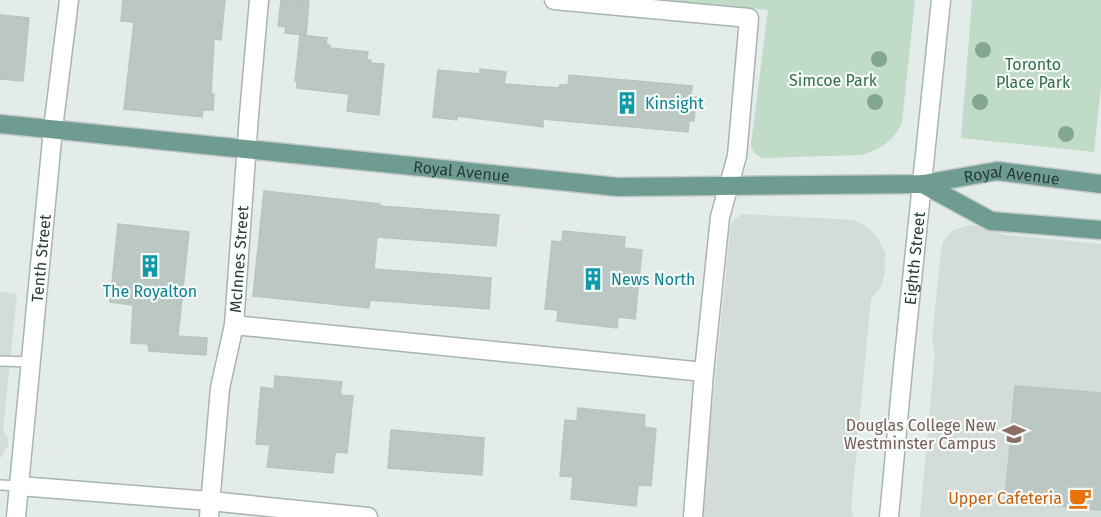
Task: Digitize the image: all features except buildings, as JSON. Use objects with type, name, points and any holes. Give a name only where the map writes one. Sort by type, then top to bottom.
[{"type":"main road","name":"Royal Avenue","points":[[0,124],[618,187],[923,184],[997,171],[1101,184]]},
{"type":"main road","name":"Royal Avenue","points":[[923,184],[991,221],[1101,230]]},
{"type":"street","name":"Tenth Street","points":[[16,517],[53,129],[69,0]]},
{"type":"street","name":"McInnes Street","points":[[209,509],[220,388],[234,325],[259,0]]},
{"type":"street","points":[[554,0],[749,18],[736,156],[720,217],[704,372],[693,517]]},
{"type":"street","name":"Eighth Street","points":[[889,517],[941,0]]},
{"type":"street","points":[[234,325],[704,372]]},
{"type":"street","points":[[19,486],[209,509],[368,517]]},
{"type":"lane","points":[[0,361],[31,362]]},
{"type":"lane","points":[[0,485],[19,486]]},
{"type":"shaded area","points":[[742,214],[854,220],[867,227],[877,237],[885,252],[885,273],[881,287],[871,299],[851,509],[854,517],[701,517],[731,223]]},
{"type":"shaded area","name":"Douglas College New Westminster Campus","points":[[970,225],[990,227],[1004,235],[1101,244],[1101,517],[920,517],[935,352],[932,339],[941,250],[944,240],[953,230]]},
{"type":"shaded area","points":[[0,292],[17,294],[3,430],[8,438],[8,445],[0,459]]},
{"type":"green space","name":"Simcoe Park","points":[[662,0],[915,0],[902,122],[899,129],[886,143],[862,155],[764,158],[759,156],[753,151],[751,144],[768,10]]},
{"type":"green space","name":"Toronto Place Park","points":[[972,0],[1101,0],[1101,87],[1094,152],[961,138]]},
{"type":"place","name":"Kinsight","points":[[627,103]]},
{"type":"place","name":"The Royalton","points":[[150,266]]},
{"type":"place","name":"News North","points":[[593,279]]},
{"type":"place","name":"Douglas College New Westminster Campus","points":[[1014,434]]},
{"type":"place","name":"Upper Cafeteria","points":[[1080,498]]}]
